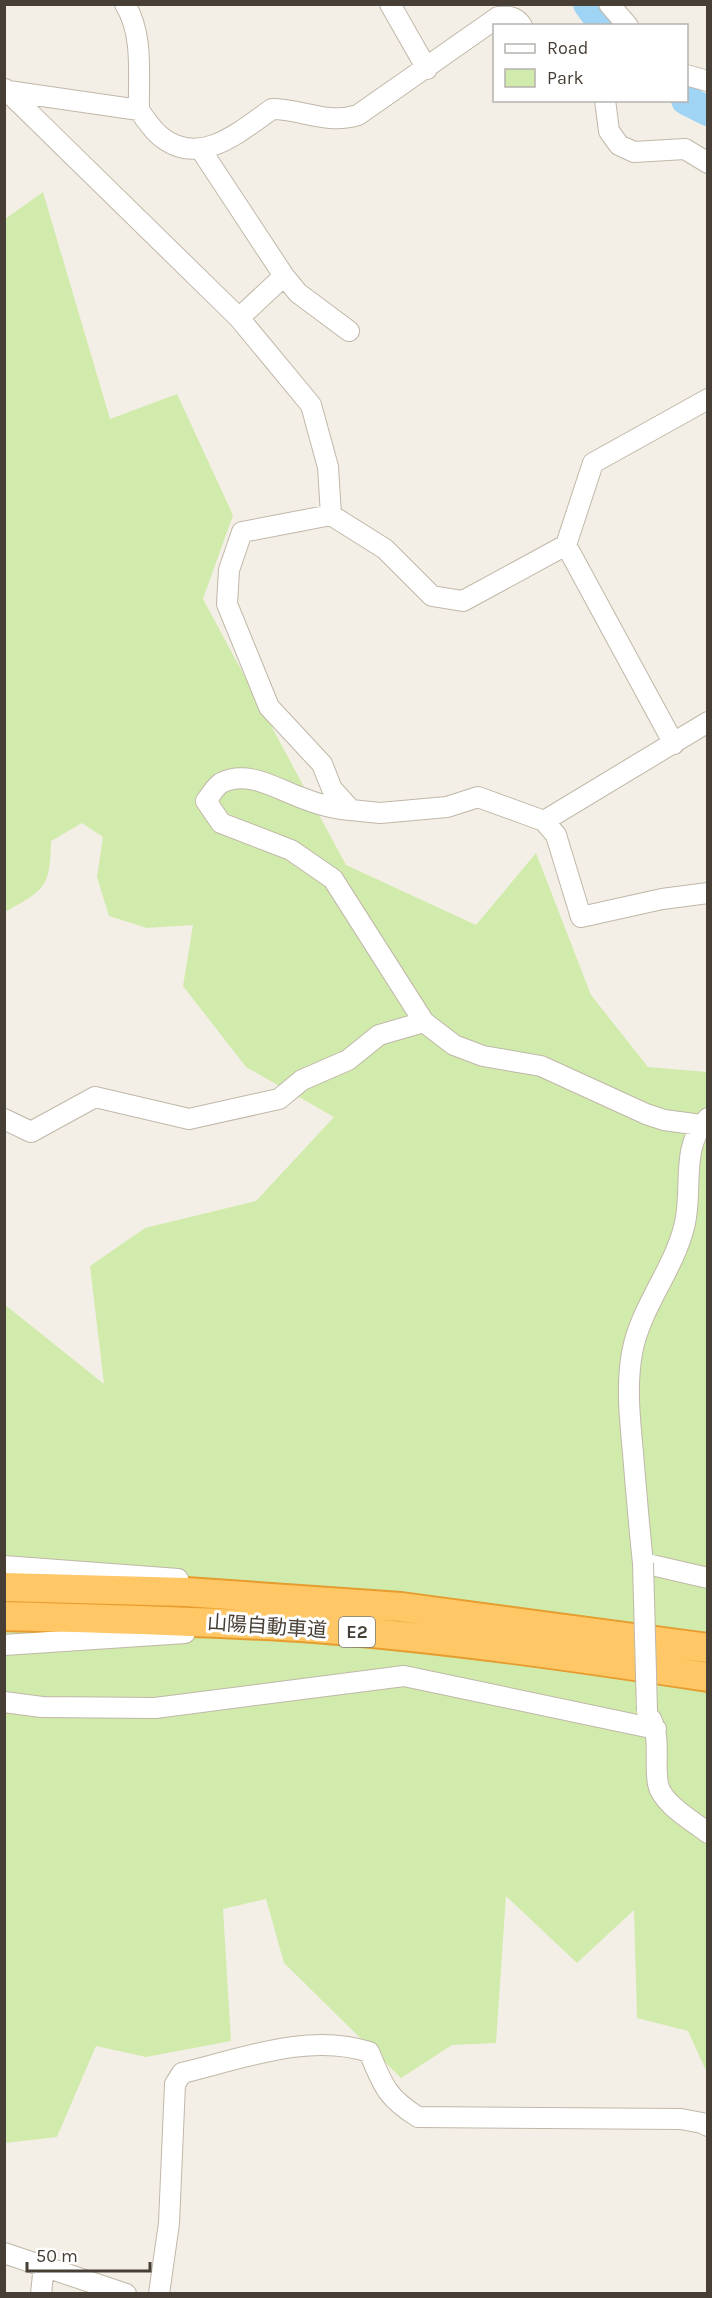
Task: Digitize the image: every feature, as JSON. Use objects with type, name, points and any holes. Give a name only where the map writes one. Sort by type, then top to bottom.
[{"type":"highway","name":"山陽自動車道","points":[[4,1587],[186,1592],[401,1607],[708,1648]]},
{"type":"highway","name":"山陽自動車道","points":[[4,1616],[188,1620],[400,1636],[708,1677]]},
{"type":"street","points":[[124,4],[133,18],[138,39],[139,111],[158,135],[176,146],[201,150],[237,133],[272,109],[325,119],[343,120],[358,115],[427,69],[498,17],[510,16],[519,20],[521,24]]},
{"type":"street","points":[[390,4],[427,69]]},
{"type":"street","points":[[609,4],[626,24]]},
{"type":"street","points":[[688,75],[708,81]]},
{"type":"street","points":[[6,90],[139,111]]},
{"type":"street","points":[[6,90],[239,318],[311,405],[328,467],[331,515]]},
{"type":"street","points":[[605,102],[609,131],[620,145],[634,152],[685,149],[708,163]]},
{"type":"street","points":[[201,150],[284,276],[298,293],[349,331]]},
{"type":"street","points":[[239,318],[284,276]]},
{"type":"street","points":[[351,810],[332,789],[322,764],[269,707],[227,604],[229,570],[242,532],[331,515],[385,549],[432,596],[463,601],[566,545],[593,463],[708,399]]},
{"type":"street","points":[[566,545],[674,744]]},
{"type":"street","points":[[544,821],[708,722]]},
{"type":"street","points":[[708,893],[662,899],[581,917],[556,835],[544,821],[478,797],[435,808],[380,813],[336,809],[296,796],[270,782],[242,778],[220,784],[206,801],[221,824],[291,850],[333,879],[424,1022],[454,1046],[483,1056],[541,1066],[664,1120],[704,1122],[688,1157],[690,1193],[684,1228],[643,1319],[632,1352],[628,1395],[643,1563],[647,1711],[656,1729],[658,1786],[669,1802],[708,1833]]},
{"type":"street","points":[[4,1119],[31,1132],[95,1097],[189,1119],[279,1099],[302,1080],[348,1060],[379,1035],[424,1022]]},
{"type":"street","points":[[643,1563],[708,1578]]},
{"type":"street","points":[[4,1566],[190,1580],[319,1600]]},
{"type":"street","points":[[4,1645],[184,1633],[400,1636]]},
{"type":"street","points":[[4,1702],[42,1707],[155,1708],[404,1676],[656,1729]]},
{"type":"street","points":[[159,2294],[170,2223],[175,2084],[182,2073],[283,2048],[349,2045],[369,2052],[385,2088],[397,2104],[418,2117],[681,2119],[702,2122],[708,2126]]},
{"type":"street","points":[[4,2253],[126,2294]]},
{"type":"street","points":[[41,2294],[44,2265]]},
{"type":"green space","points":[[43,192],[110,419],[177,394],[233,515],[203,599],[346,865],[476,925],[536,853],[591,995],[648,1067],[707,1072],[707,2073],[688,2031],[637,2018],[634,1910],[577,1963],[506,1896],[496,2043],[452,2045],[401,2078],[284,1963],[266,1899],[223,1909],[231,2041],[146,2057],[96,2046],[57,2137],[5,2143],[4,1304],[104,1384],[90,1266],[145,1228],[256,1201],[334,1117],[246,1067],[183,986],[193,925],[147,928],[109,916],[97,877],[103,837],[82,823],[51,841],[49,869],[42,886],[36,893],[5,912],[5,219]]},
{"type":"waterway","points":[[588,4],[603,24]]},
{"type":"waterway","points":[[688,101],[708,111]]}]
